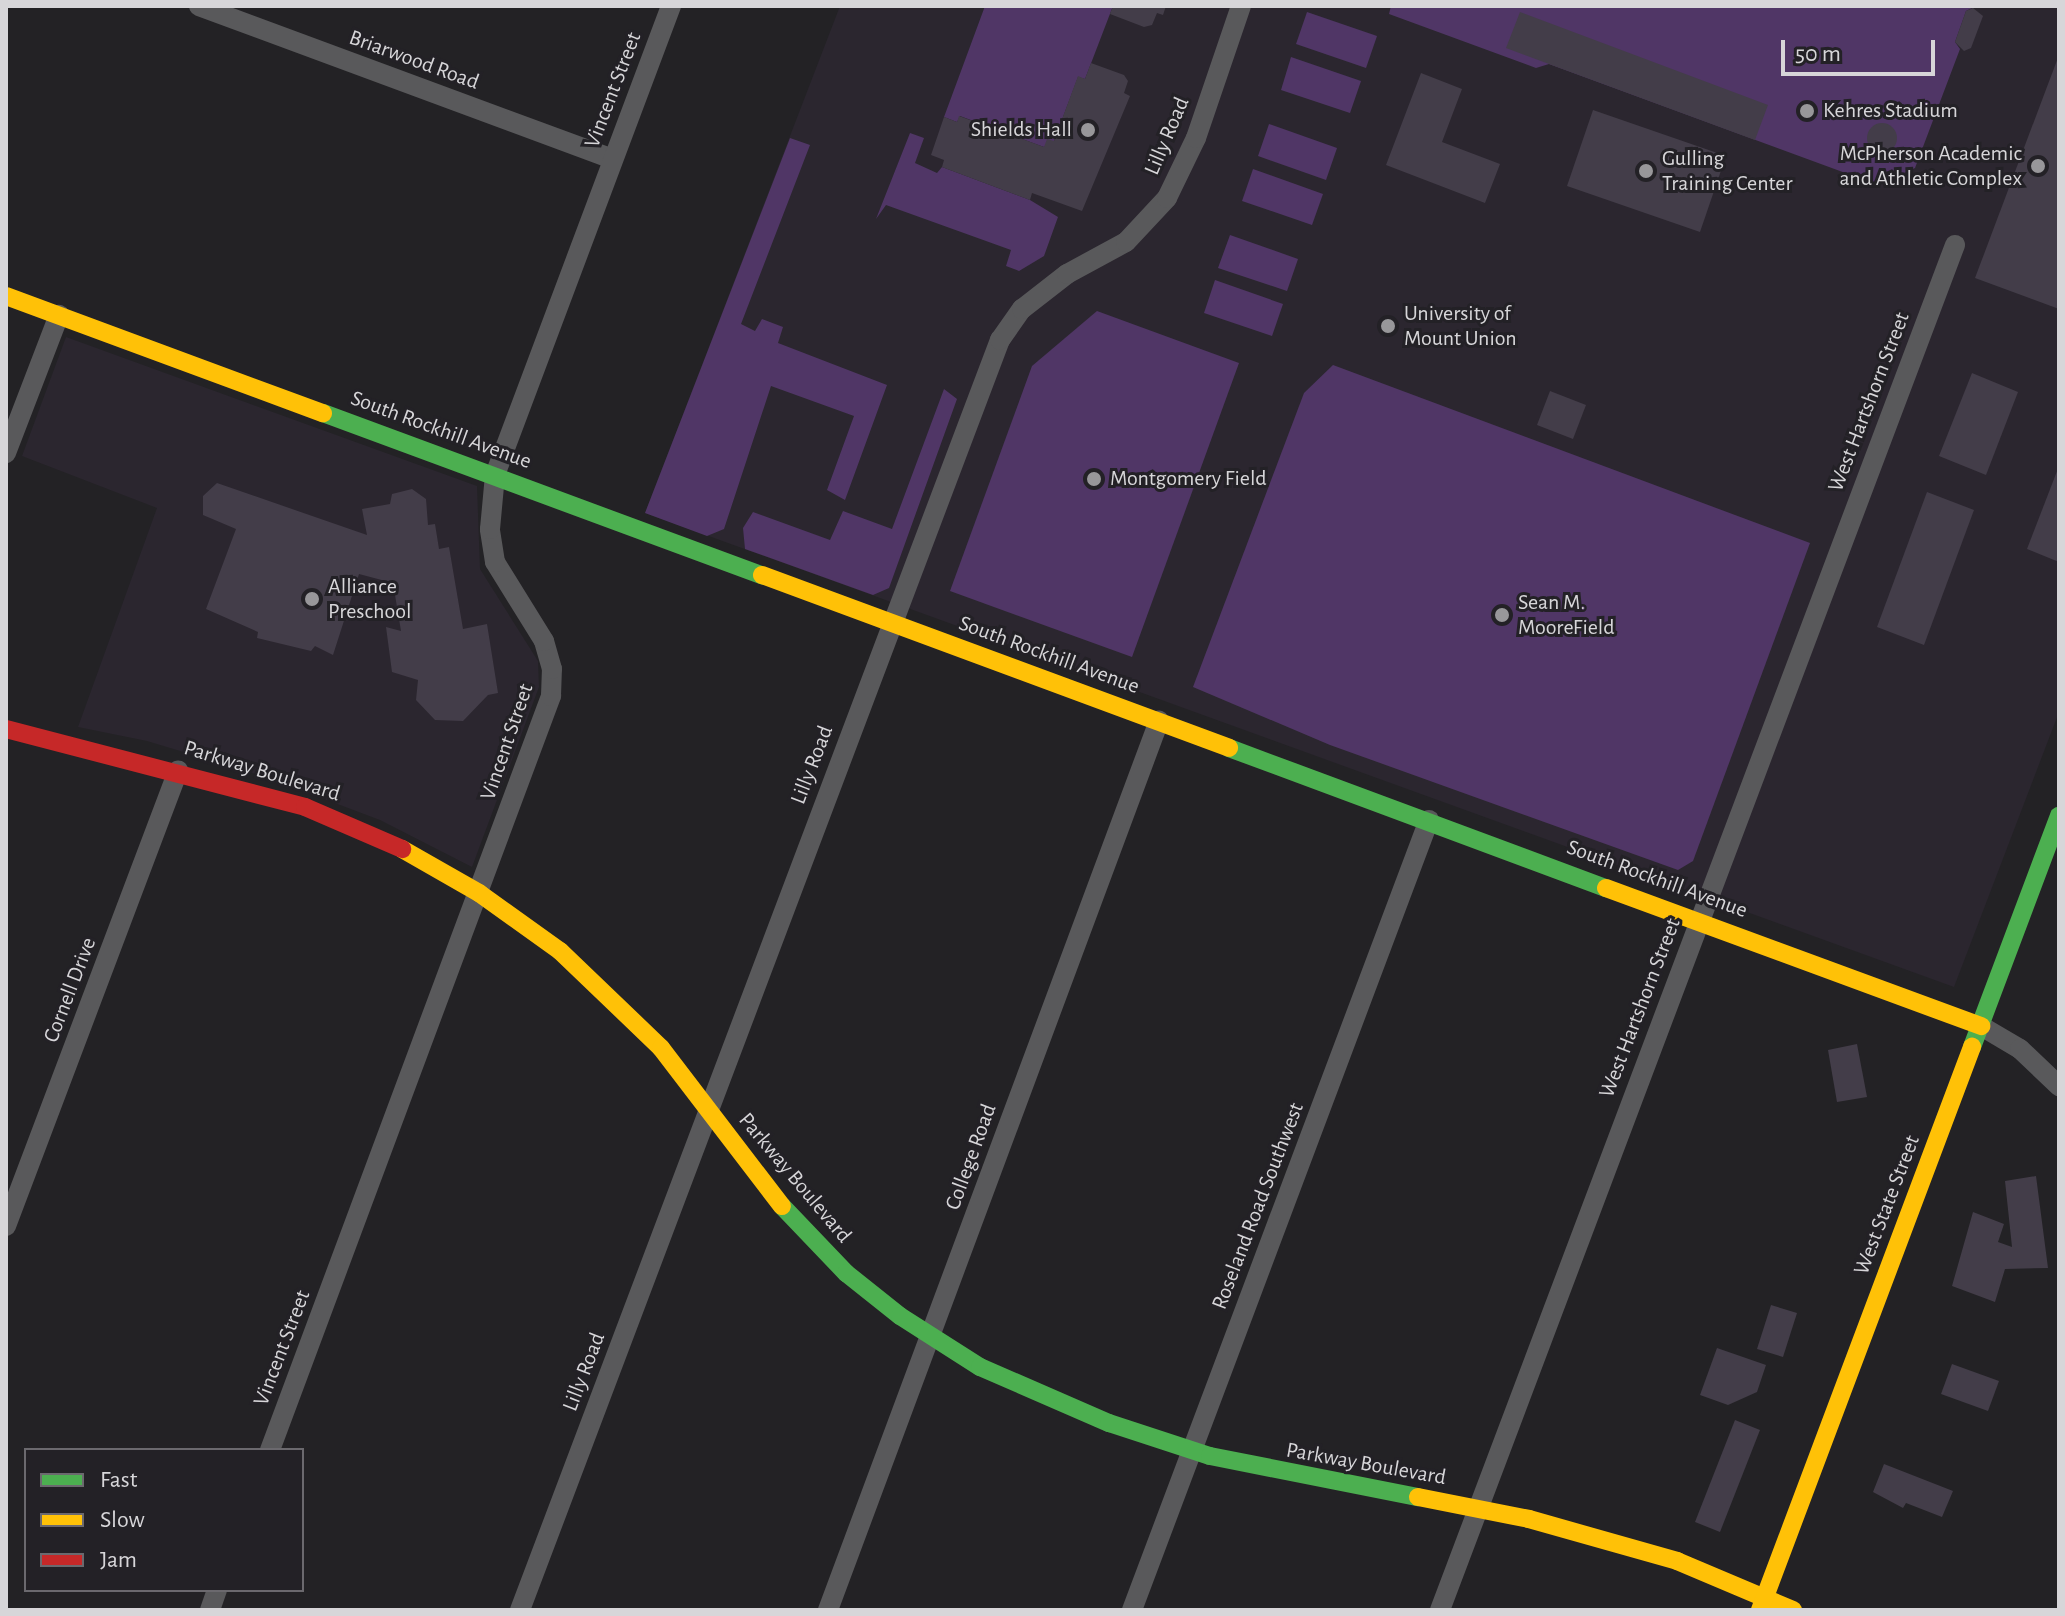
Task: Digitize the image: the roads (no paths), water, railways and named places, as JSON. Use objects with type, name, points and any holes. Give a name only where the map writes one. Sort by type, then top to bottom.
[{"type":"main road","name":"South Rockhill Avenue","points":[[6,296],[1981,1026]]},
{"type":"main road","name":"Parkway Boulevard","points":[[6,729],[178,770],[349,824],[479,893],[606,992],[661,1048],[802,1229],[866,1290],[931,1337],[1038,1394],[1192,1451],[1286,1475],[1478,1508],[1677,1561],[1763,1602],[1793,1610]]},
{"type":"main road","name":"West State Street","points":[[1763,1602],[2059,816]]},
{"type":"street","name":"Briarwood Road","points":[[199,6],[613,159]]},
{"type":"street","name":"Vincent Street","points":[[271,1448],[542,728],[553,680],[544,641],[495,562],[490,529],[495,475],[671,6]]},
{"type":"street","name":"Lilly Road","points":[[520,1610],[1000,340],[1022,309],[1067,274],[1126,242],[1167,198],[1196,138],[1241,6]]},
{"type":"street","name":"West Hartshorn Street","points":[[1440,1610],[1955,245]]},
{"type":"street","points":[[6,453],[59,315]]},
{"type":"street","name":"College Road","points":[[828,1610],[1159,721]]},
{"type":"street","name":"Cornell Drive","points":[[6,1226],[178,770]]},
{"type":"street","name":"Roseland Road Southwest","points":[[1132,1610],[1429,820]]},
{"type":"street","name":"South Rockhill Avenue","points":[[1981,1026],[2020,1049],[2059,1086]]},
{"type":"place","name":"Kehres Stadium","points":[[1807,111]]},
{"type":"place","name":"Shields Hall","points":[[1088,130]]},
{"type":"place","name":"McPherson Academic and Athletic Complex","points":[[2038,166]]},
{"type":"place","name":"Gulling Training Center","points":[[1646,171]]},
{"type":"place","name":"University of Mount Union","points":[[1388,326]]},
{"type":"place","name":"Montgomery Field","points":[[1094,479]]},
{"type":"place","name":"Alliance Preschool","points":[[312,599]]},
{"type":"place","name":"Sean M. MooreField","points":[[1502,615]]}]
